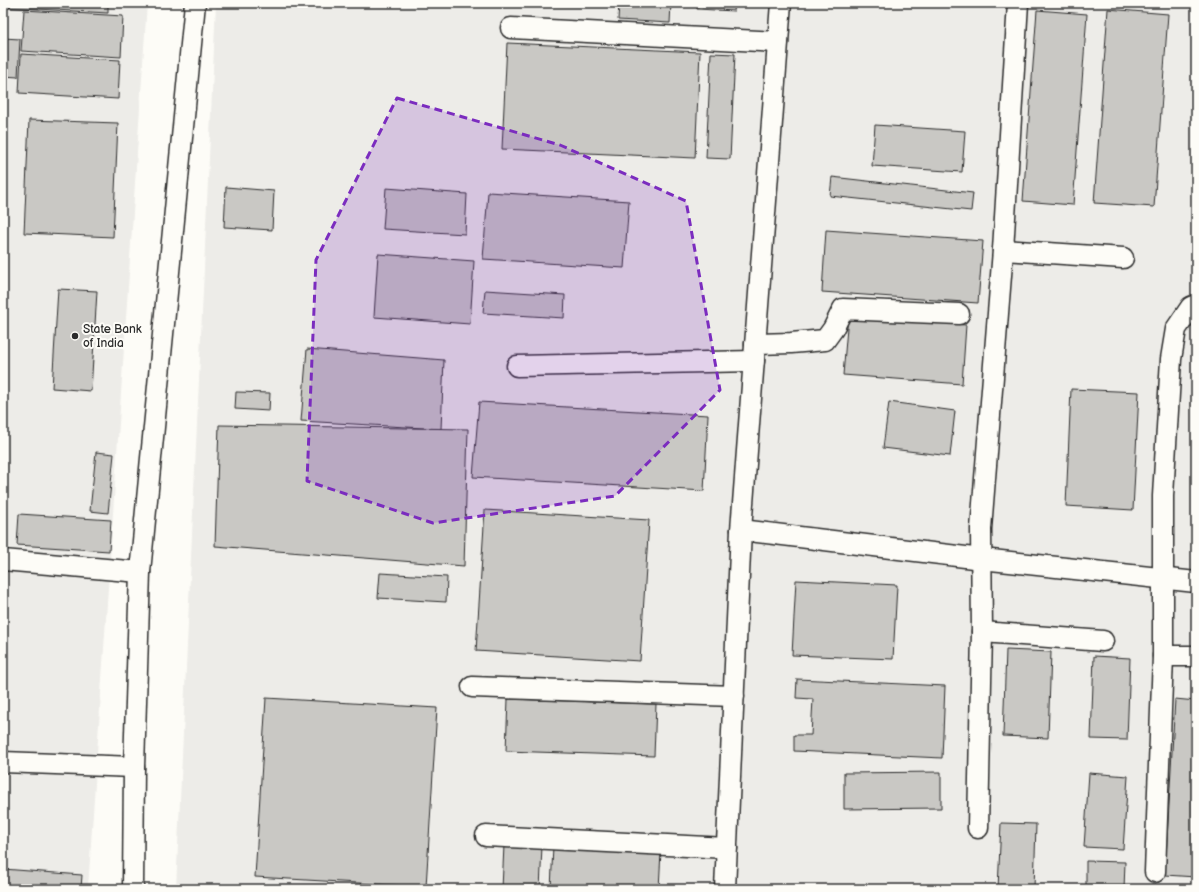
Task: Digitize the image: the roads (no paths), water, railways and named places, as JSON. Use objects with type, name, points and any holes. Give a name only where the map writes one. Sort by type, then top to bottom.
[{"type":"street","points":[[133,889],[134,767],[140,572],[195,3]]},
{"type":"street","points":[[725,889],[741,530],[781,3]]},
{"type":"street","points":[[978,828],[982,632],[981,529],[1003,250],[1018,3]]},
{"type":"street","points":[[510,28],[778,42]]},
{"type":"street","points":[[1003,250],[1123,258]]},
{"type":"street","points":[[1155,872],[1163,656],[1163,496],[1171,360],[1176,329],[1191,307],[1196,305]]},
{"type":"street","points":[[517,366],[755,353],[791,343],[825,340],[833,329],[843,309],[959,314]]},
{"type":"street","points":[[741,530],[982,559],[1196,582]]},
{"type":"street","points":[[3,560],[140,572]]},
{"type":"street","points":[[982,632],[1103,641]]},
{"type":"street","points":[[1163,656],[1196,656]]},
{"type":"street","points":[[472,687],[734,696]]},
{"type":"street","points":[[3,762],[134,767]]},
{"type":"street","points":[[486,836],[727,848]]},
{"type":"place","name":"State Bank of India","points":[[75,336]]}]
